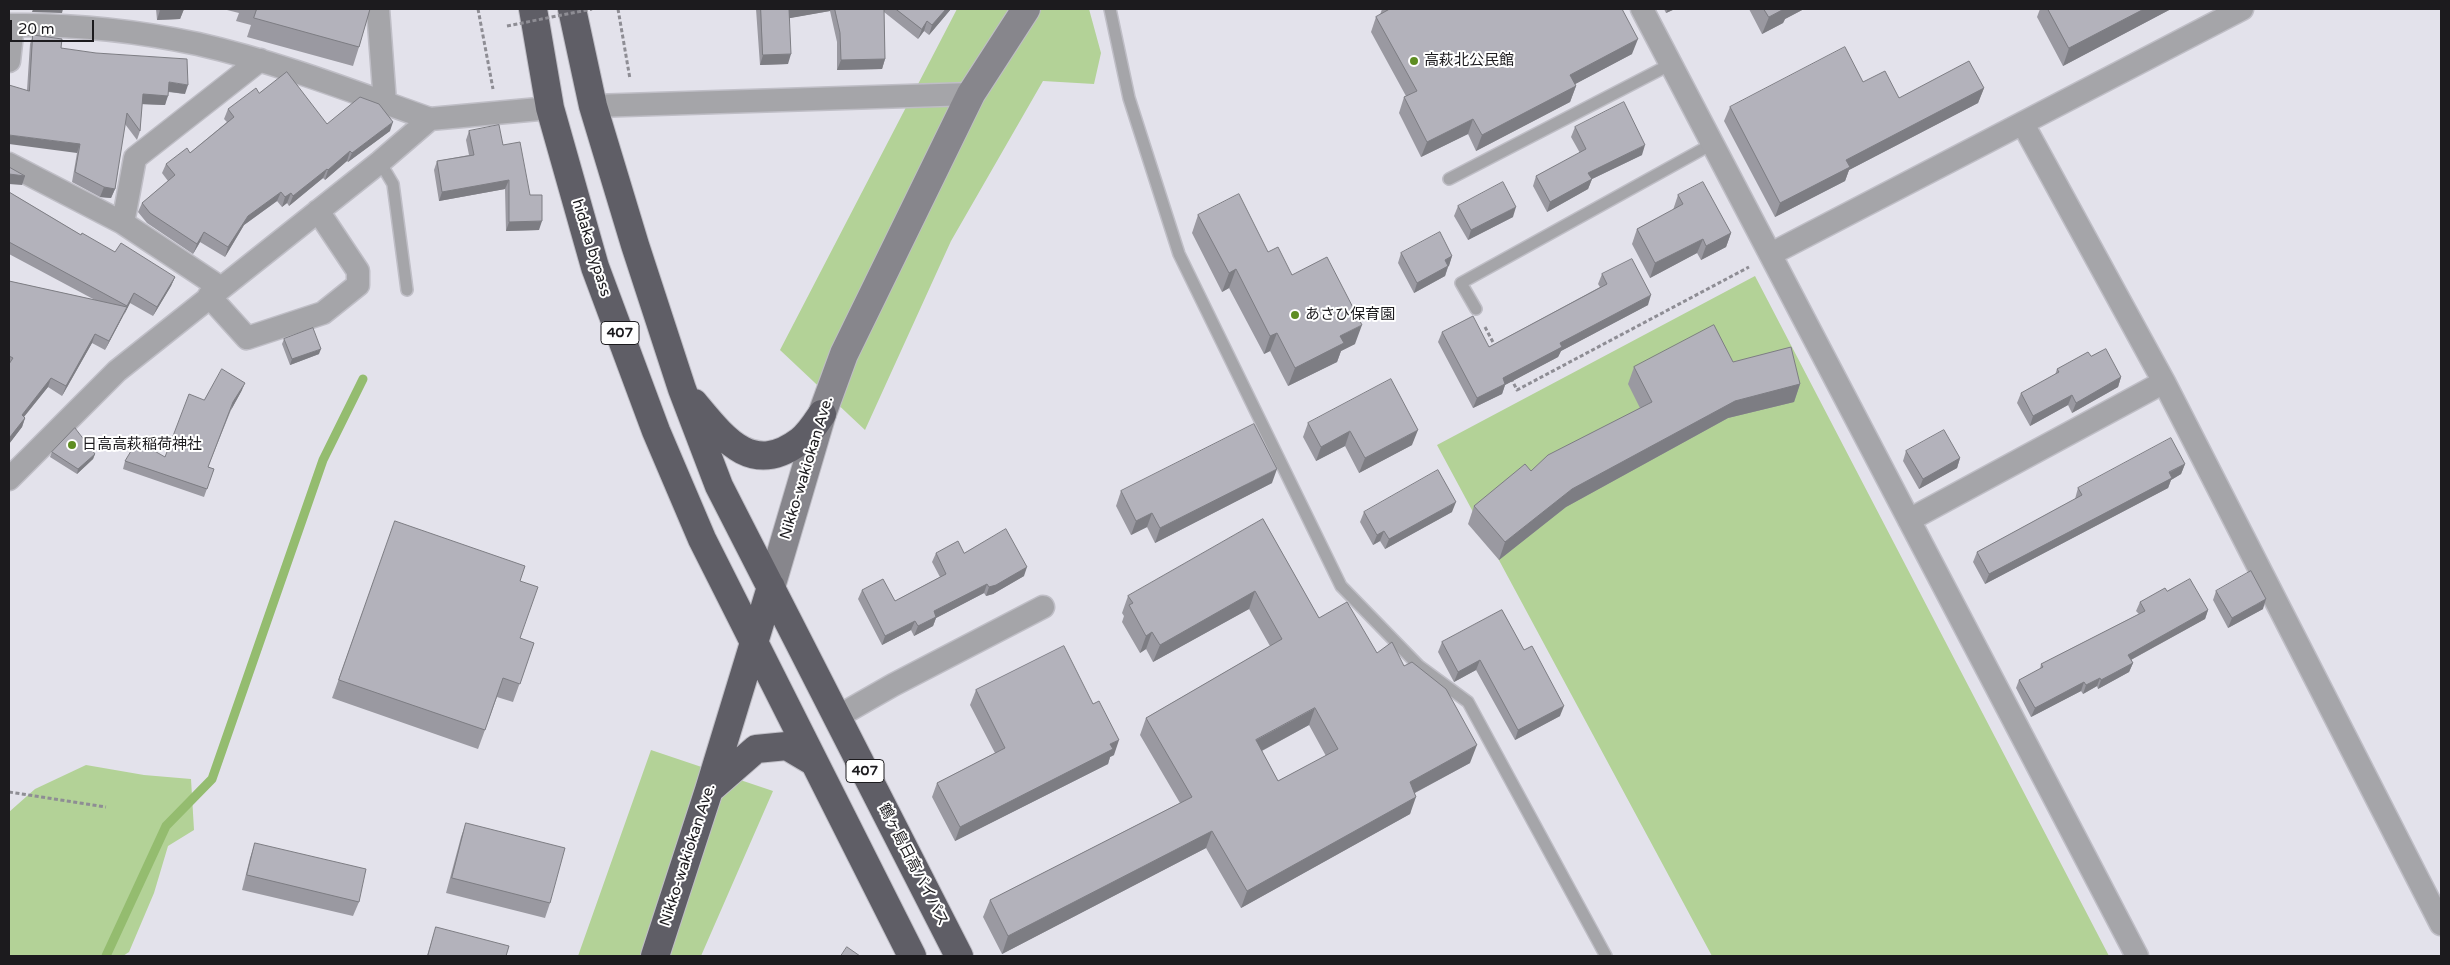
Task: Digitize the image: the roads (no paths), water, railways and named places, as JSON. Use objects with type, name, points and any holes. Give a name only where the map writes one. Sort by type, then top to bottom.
[{"type":"highway","name":"hidaka bypass","points":[[533,9],[550,108],[595,267],[656,431],[702,539],[754,642]]},
{"type":"highway","name":"407","points":[[572,9],[593,106],[682,389],[719,486],[771,587]]},
{"type":"highway","points":[[682,389],[716,429],[742,451],[752,456],[780,453],[802,440],[822,414]]},
{"type":"highway","name":"Nikko-wakiokan Ave.","points":[[655,956],[709,790],[771,587]]},
{"type":"highway","name":"鶴ヶ島日高バイパス","points":[[771,587],[959,956]]},
{"type":"highway","name":"407","points":[[754,642],[912,956]]},
{"type":"highway","points":[[709,790],[756,749],[786,746],[814,762]]},
{"type":"street","points":[[378,9],[385,103]]},
{"type":"street","name":"Nikko-wakiokan Ave.","points":[[771,587],[822,414],[844,354],[971,94],[1026,9]]},
{"type":"street","points":[[1642,9],[1712,144],[1764,259],[1908,520],[2136,956]]},
{"type":"street","points":[[1764,259],[2242,9]]},
{"type":"street","points":[[9,60],[11,25],[76,17],[260,60],[430,119],[550,108]]},
{"type":"street","points":[[122,223],[135,158],[260,60]]},
{"type":"street","points":[[593,106],[971,94]]},
{"type":"street","points":[[9,479],[117,371],[380,162],[430,119]]},
{"type":"street","points":[[2023,124],[2164,382],[2441,924]]},
{"type":"street","points":[[9,164],[122,223],[215,292],[247,338],[323,313],[358,285],[358,272],[318,211]]},
{"type":"street","points":[[1908,520],[2164,382]]},
{"type":"street","points":[[837,718],[893,685],[1043,607]]},
{"type":"lane","points":[[1110,9],[1129,98],[1179,254],[1341,586],[1419,666],[1468,702],[1606,956]]},
{"type":"lane","points":[[1449,179],[1670,64]]},
{"type":"lane","points":[[1476,309],[1461,283],[1712,144]]},
{"type":"lane","points":[[380,162],[393,184],[407,290]]},
{"type":"waterway","points":[[106,956],[166,826],[212,779],[323,460],[363,379]]},
{"type":"place","name":"高萩北公民館","points":[[1414,61]]},
{"type":"place","name":"あさひ保育園","points":[[1295,315]]},
{"type":"place","name":"日高高萩稲荷神社","points":[[72,445]]}]
